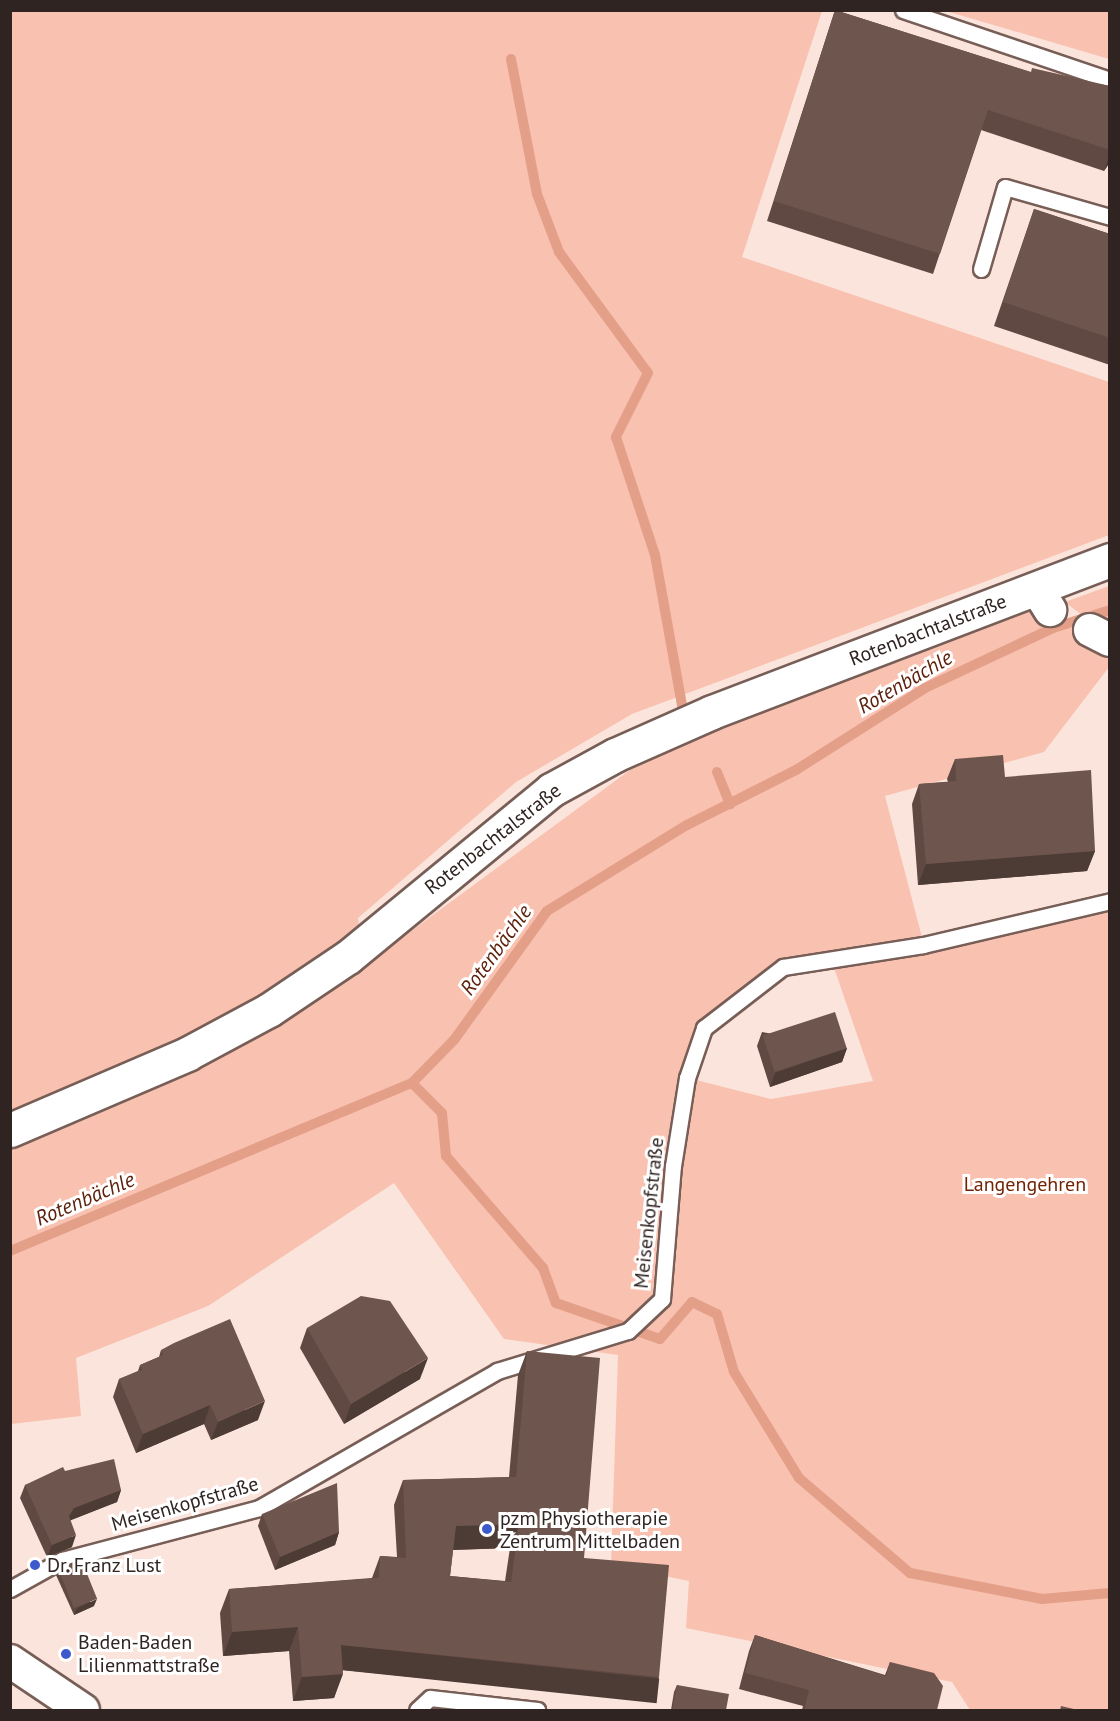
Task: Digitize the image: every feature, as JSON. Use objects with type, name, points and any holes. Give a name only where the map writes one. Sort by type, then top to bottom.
[{"type":"main road","name":"Rotenbachtalstraße","points":[[10,1130],[187,1054],[269,1010],[348,957],[551,790],[615,754],[712,712],[1044,599],[1110,560]]},
{"type":"street","points":[[10,1660],[84,1710]]},
{"type":"lane","points":[[903,10],[1110,80]]},
{"type":"lane","points":[[981,269],[1005,187],[1110,217]]},
{"type":"lane","name":"Meisenkopfstraße","points":[[10,1589],[62,1560],[259,1508],[497,1371],[628,1331],[662,1299],[673,1166],[687,1078],[704,1028],[783,967],[923,945],[1110,901]]},
{"type":"lane","points":[[417,1710],[430,1698],[537,1710]]},
{"type":"green space","name":"Langengehren","points":[[10,11],[822,11],[742,257],[1109,382],[1109,535],[632,714],[516,782],[358,918],[365,965],[630,770],[779,700],[1023,610],[1109,642],[1109,667],[1044,752],[885,796],[924,945],[1109,901],[1109,1710],[970,1710],[952,1682],[686,1628],[689,1581],[611,1565],[618,1355],[504,1339],[394,1183],[208,1306],[76,1358],[81,1416],[11,1424]],"holes":[[[831,959],[873,1081],[771,1099],[688,1078],[704,1029],[783,967]]]},
{"type":"green space","points":[[946,11],[1109,11],[1109,59]]},
{"type":"green space","points":[[1109,586],[1109,636],[1065,602]]},
{"type":"building","points":[[835,10],[1031,72],[1032,68],[1110,86],[1110,150],[988,110],[940,254],[774,201]]},
{"type":"building","points":[[1034,209],[1110,234],[1110,338],[1003,302]]},
{"type":"building","points":[[1003,755],[1005,777],[1091,770],[1095,851],[926,864],[919,784],[956,781],[955,759]]},
{"type":"building","points":[[835,1012],[847,1048],[774,1072],[763,1035]]},
{"type":"building","points":[[361,1296],[390,1301],[428,1358],[351,1404],[307,1328]]},
{"type":"building","points":[[230,1319],[265,1401],[218,1422],[210,1405],[143,1434],[119,1379],[142,1370],[140,1365],[163,1355],[161,1350]]},
{"type":"building","points":[[527,1351],[600,1358],[584,1558],[669,1565],[659,1677],[341,1645],[343,1674],[302,1677],[298,1627],[232,1632],[229,1589],[379,1578],[380,1556],[406,1558],[403,1480],[516,1477]],"holes":[[[519,1524],[511,1582],[450,1576],[456,1526]]]},
{"type":"building","points":[[114,1459],[121,1490],[74,1508],[69,1516],[76,1535],[52,1545],[25,1485],[63,1467],[65,1471]]},
{"type":"building","points":[[337,1483],[339,1532],[280,1557],[262,1514]]},
{"type":"building","points":[[81,1559],[97,1599],[74,1608],[58,1568]]},
{"type":"building","points":[[755,1635],[886,1676],[890,1662],[934,1673],[943,1686],[937,1710],[804,1710],[809,1690],[745,1673]]},
{"type":"building","points":[[677,1685],[729,1694],[726,1710],[672,1710]]},
{"type":"building","points":[[1061,1706],[1078,1710],[1060,1710]]},
{"type":"waterway","points":[[511,59],[537,194],[559,252],[648,373],[616,437],[655,555],[683,710]]},
{"type":"waterway","name":"Rotenbächle","points":[[10,1251],[412,1083],[454,1040],[547,911],[687,825],[796,770],[925,688],[1053,628],[1110,610]]},
{"type":"waterway","points":[[717,772],[730,804]]},
{"type":"waterway","points":[[412,1083],[442,1113],[446,1156],[543,1268],[556,1303],[660,1339],[692,1302],[717,1314],[734,1372],[799,1478],[910,1573],[1042,1599],[1110,1593]]},
{"type":"place","name":"pzm Physiotherapie Zentrum Mittelbaden","points":[[487,1529]]},
{"type":"place","name":"Dr. Franz Lust","points":[[35,1565]]},
{"type":"place","name":"Baden-Baden Lilienmattstraße","points":[[66,1654]]}]
